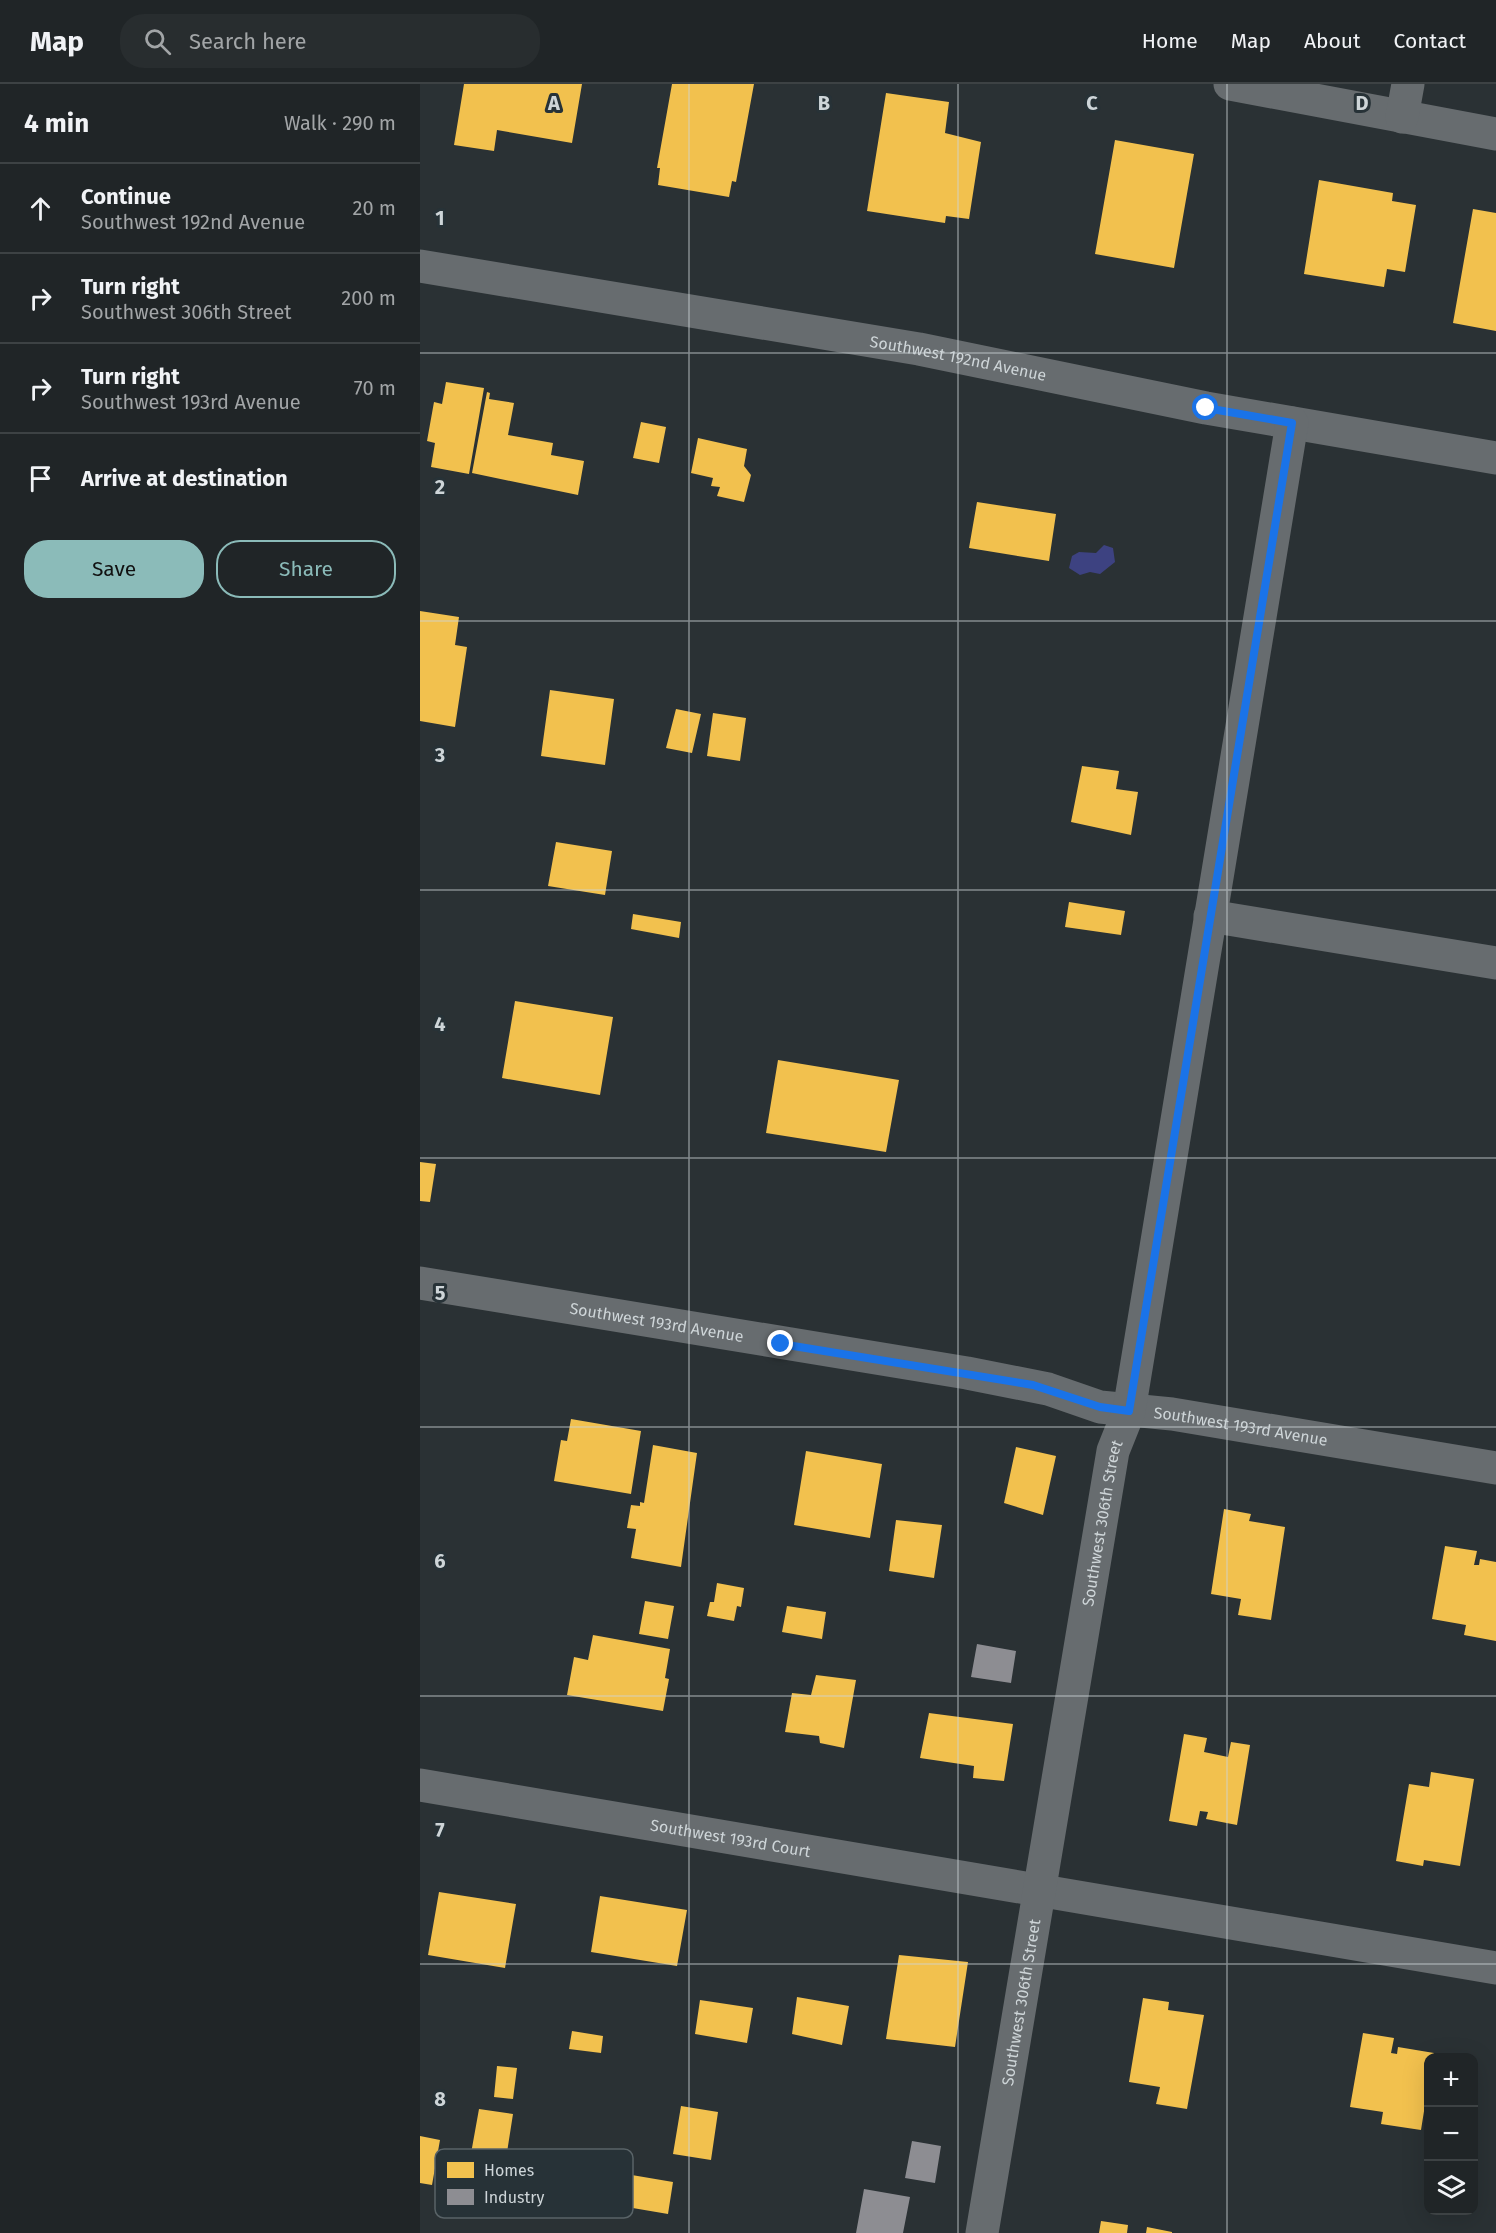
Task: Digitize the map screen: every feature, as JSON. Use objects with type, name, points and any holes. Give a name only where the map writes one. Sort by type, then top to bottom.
[{"type":"street","points":[[1230,84],[1496,134]]},
{"type":"street","points":[[1402,117],[1407,84]]},
{"type":"street","name":"Southwest 192nd Avenue","points":[[420,266],[919,350],[1292,423],[1496,458]]},
{"type":"street","name":"Southwest 306th Street","points":[[982,2233],[1113,1451],[1129,1411],[1292,423]]},
{"type":"street","points":[[1210,916],[1496,963]]},
{"type":"street","name":"Southwest 193rd Avenue","points":[[420,1283],[1033,1385],[1100,1407],[1172,1414],[1496,1468]]},
{"type":"street","name":"Southwest 193rd Court","points":[[420,1785],[1496,1968]]},
{"type":"water","points":[[1104,545],[1113,548],[1115,562],[1100,574],[1090,572],[1080,575],[1069,568],[1072,556],[1079,552],[1096,553]]},
{"type":"building: Homes","points":[[464,84],[582,84],[572,143],[497,130],[494,151],[454,145]]},
{"type":"building: Homes","points":[[672,84],[754,84],[736,182],[732,181],[729,197],[658,185],[660,168],[657,168]]},
{"type":"building: Homes","points":[[886,93],[949,102],[945,133],[981,142],[969,219],[946,216],[945,223],[867,211]]},
{"type":"building: Homes","points":[[1115,140],[1194,154],[1174,268],[1095,254]]},
{"type":"building: Homes","points":[[1319,180],[1393,193],[1392,201],[1416,205],[1405,272],[1387,269],[1384,287],[1304,274]]},
{"type":"building: Homes","points":[[1473,209],[1496,213],[1496,331],[1453,323]]},
{"type":"building: Homes","points":[[446,382],[484,388],[469,474],[431,467],[435,443],[427,441],[434,402],[442,404]]},
{"type":"building: Homes","points":[[487,392],[490,393],[489,399],[514,403],[508,435],[553,443],[551,455],[584,461],[578,495],[472,473]]},
{"type":"building: Homes","points":[[641,422],[666,427],[659,463],[633,458]]},
{"type":"building: Homes","points":[[698,438],[747,449],[744,466],[751,475],[744,502],[717,496],[720,487],[711,486],[713,478],[691,473]]},
{"type":"building: Homes","points":[[977,502],[1056,514],[1049,561],[969,548]]},
{"type":"building: Homes","points":[[420,611],[459,617],[455,645],[467,647],[455,727],[420,721]]},
{"type":"building: Homes","points":[[550,690],[614,699],[605,765],[541,756]]},
{"type":"building: Homes","points":[[676,709],[701,714],[692,753],[666,748]]},
{"type":"building: Homes","points":[[713,713],[746,718],[740,761],[707,756]]},
{"type":"building: Homes","points":[[1082,766],[1119,771],[1116,789],[1138,792],[1131,835],[1071,822]]},
{"type":"building: Homes","points":[[556,842],[612,851],[605,895],[548,886]]},
{"type":"building: Homes","points":[[1069,902],[1125,911],[1121,935],[1065,927]]},
{"type":"building: Homes","points":[[633,914],[681,922],[679,938],[631,929]]},
{"type":"building: Homes","points":[[515,1001],[613,1017],[600,1095],[502,1078]]},
{"type":"building: Homes","points":[[778,1060],[899,1080],[886,1152],[766,1133]]},
{"type":"building: Homes","points":[[420,1162],[436,1164],[430,1202],[420,1201]]},
{"type":"building: Homes","points":[[571,1419],[641,1431],[631,1494],[554,1481],[561,1440],[567,1441]]},
{"type":"building: Homes","points":[[653,1445],[697,1453],[681,1567],[631,1558],[636,1529],[627,1528],[631,1505],[640,1506],[640,1502],[644,1503]]},
{"type":"building: Homes","points":[[1016,1447],[1056,1456],[1043,1515],[1004,1503]]},
{"type":"building: Homes","points":[[806,1451],[882,1464],[870,1538],[794,1525]]},
{"type":"building: Homes","points":[[1224,1509],[1251,1514],[1249,1521],[1285,1527],[1271,1620],[1238,1615],[1241,1599],[1211,1594]]},
{"type":"building: Homes","points":[[896,1520],[942,1525],[934,1578],[889,1571]]},
{"type":"building: Homes","points":[[1445,1546],[1477,1551],[1474,1565],[1479,1565],[1480,1559],[1496,1562],[1496,1641],[1464,1635],[1466,1625],[1432,1619]]},
{"type":"building: Homes","points":[[717,1583],[744,1588],[741,1607],[737,1606],[734,1621],[707,1616],[710,1602],[714,1602]]},
{"type":"building: Homes","points":[[645,1601],[674,1606],[668,1639],[639,1634]]},
{"type":"building: Homes","points":[[787,1606],[826,1612],[822,1639],[782,1632]]},
{"type":"building: Homes","points":[[593,1635],[670,1649],[665,1678],[669,1679],[663,1711],[567,1695],[574,1657],[588,1660]]},
{"type":"building: Homes","points":[[816,1675],[856,1680],[844,1748],[820,1743],[819,1736],[785,1732],[792,1693],[811,1695]]},
{"type":"building: Homes","points":[[929,1713],[1013,1724],[1004,1781],[973,1778],[974,1766],[920,1758]]},
{"type":"building: Homes","points":[[1184,1734],[1207,1738],[1204,1752],[1228,1757],[1231,1742],[1250,1745],[1237,1825],[1206,1819],[1208,1812],[1200,1811],[1197,1826],[1169,1821]]},
{"type":"building: Homes","points":[[1431,1772],[1474,1779],[1460,1866],[1424,1860],[1423,1866],[1396,1861],[1409,1784],[1429,1787]]},
{"type":"building: Homes","points":[[439,1892],[516,1904],[505,1968],[428,1955]]},
{"type":"building: Homes","points":[[600,1896],[687,1910],[677,1966],[591,1952]]},
{"type":"building: Homes","points":[[899,1955],[968,1962],[955,2047],[886,2039]]},
{"type":"building: Homes","points":[[797,1997],[849,2006],[842,2045],[792,2034]]},
{"type":"building: Homes","points":[[1143,1998],[1169,2002],[1168,2010],[1204,2015],[1187,2109],[1156,2104],[1160,2087],[1129,2082]]},
{"type":"building: Homes","points":[[700,2000],[753,2008],[747,2043],[695,2034]]},
{"type":"building: Homes","points":[[572,2031],[603,2036],[601,2053],[569,2049]]},
{"type":"building: Homes","points":[[1363,2033],[1394,2038],[1391,2053],[1397,2054],[1398,2047],[1434,2053],[1424,2053],[1424,2111],[1421,2130],[1381,2124],[1383,2112],[1350,2107]]},
{"type":"building: Homes","points":[[497,2066],[517,2068],[513,2099],[494,2097]]},
{"type":"building: Homes","points":[[681,2106],[718,2112],[711,2160],[673,2154]]},
{"type":"building: Homes","points":[[479,2109],[513,2114],[508,2149],[472,2149]]},
{"type":"building: Homes","points":[[420,2136],[440,2140],[438,2149],[435,2149],[432,2185],[420,2183]]},
{"type":"building: Homes","points":[[633,2175],[673,2182],[668,2214],[633,2208]]},
{"type":"building: Homes","points":[[1101,2221],[1128,2225],[1127,2233],[1099,2233]]},
{"type":"building: Homes","points":[[1147,2227],[1172,2232],[1172,2233],[1146,2233]]},
{"type":"building: Industry","points":[[977,1644],[1016,1651],[1011,1683],[971,1677]]},
{"type":"building: Industry","points":[[912,2141],[941,2146],[935,2183],[905,2178]]},
{"type":"building: Industry","points":[[864,2189],[910,2197],[903,2233],[856,2233]]},
{"type":"route","points":[[781,1344],[1033,1385],[1081,1402],[1129,1411],[1292,423],[1206,408]]}]
